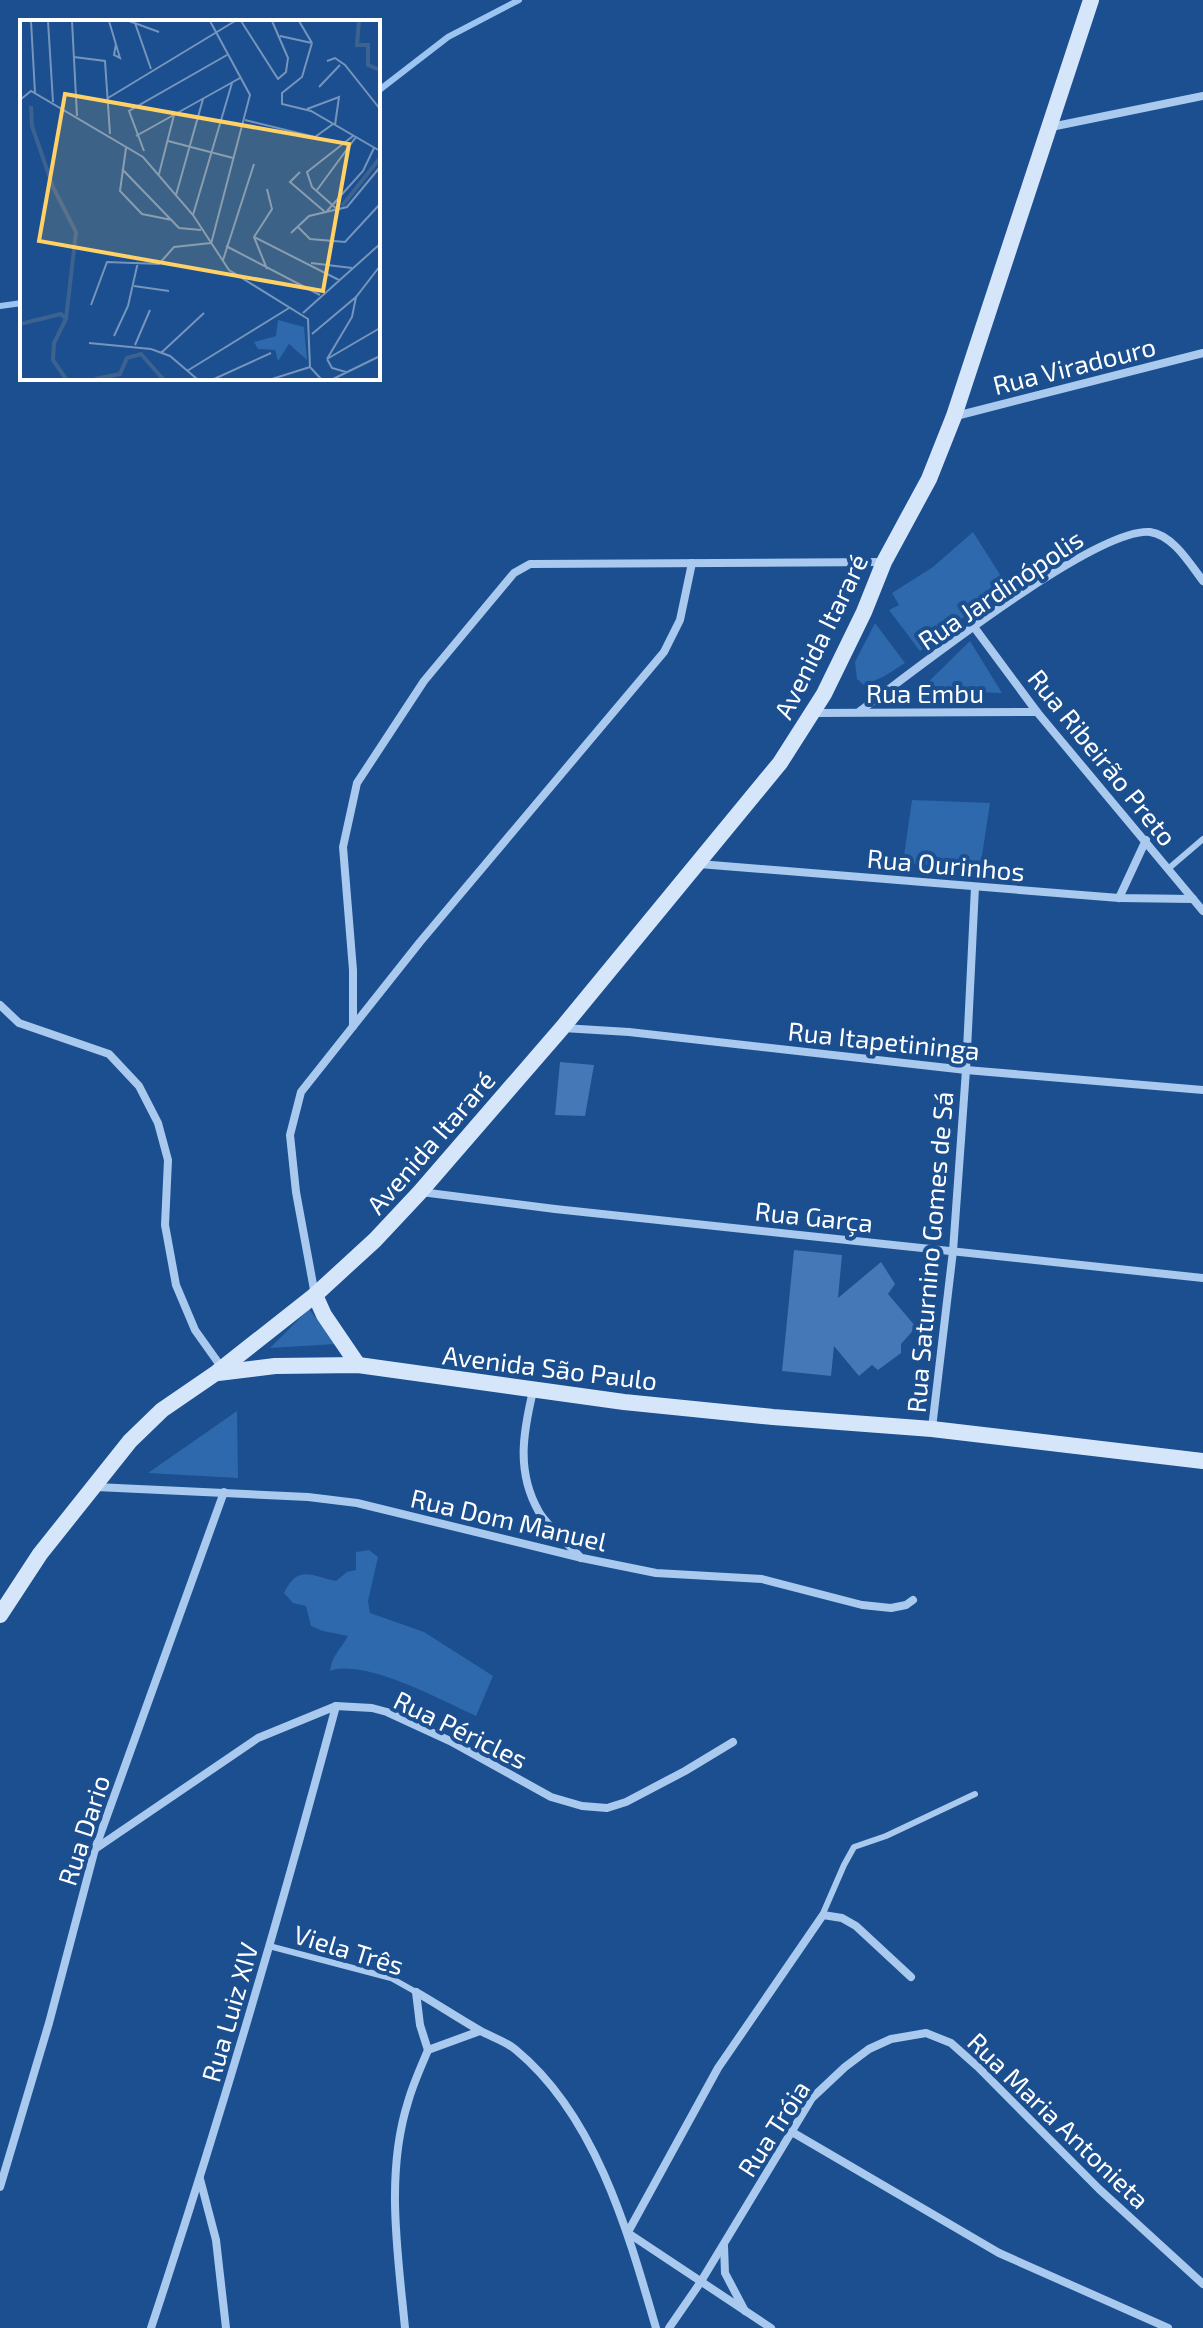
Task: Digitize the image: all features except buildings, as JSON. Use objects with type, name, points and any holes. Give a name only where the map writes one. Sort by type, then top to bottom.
[{"type":"main road","name":"Avenida Itararé","points":[[219,1370],[315,1295],[375,1240],[420,1192],[562,1028],[697,864],[780,763],[814,713],[864,612],[884,562],[929,479],[954,416],[1091,0]]},
{"type":"main road","points":[[315,1295],[324,1315],[358,1365]]},
{"type":"main road","name":"Avenida São Paulo","points":[[0,1615],[40,1554],[130,1441],[162,1410],[219,1370],[358,1365],[533,1391],[773,1417],[932,1429],[1203,1461]]},
{"type":"street","points":[[1050,127],[1203,96]]},
{"type":"street","name":"Rua Viradouro","points":[[954,416],[1203,353]]},
{"type":"street","name":"Rua Jardinópolis","points":[[860,711],[974,627],[1068,564],[1106,543],[1150,532],[1162,536],[1203,581]]},
{"type":"street","points":[[353,1026],[353,970],[343,847],[357,783],[424,681],[514,573],[530,564],[884,562]]},
{"type":"street","points":[[315,1295],[296,1192],[290,1135],[301,1092],[420,942],[664,652],[680,620],[692,563]]},
{"type":"street","name":"Rua Ribeirão Preto","points":[[974,627],[1037,712],[1203,911]]},
{"type":"street","name":"Rua Embu","points":[[814,713],[1037,712]]},
{"type":"street","points":[[1119,898],[1146,840]]},
{"type":"street","name":"Rua Ourinhos","points":[[697,864],[1119,898],[1193,899]]},
{"type":"street","name":"Rua Saturnino Gomes de Sá","points":[[932,1429],[953,1251],[975,887]]},
{"type":"street","points":[[0,1005],[19,1023],[109,1054],[139,1086],[158,1123],[168,1160],[165,1225],[176,1285],[195,1330],[219,1370]]},
{"type":"street","name":"Rua Itapetininga","points":[[562,1028],[629,1032],[966,1070],[1203,1090]]},
{"type":"street","name":"Rua Garça","points":[[420,1192],[1203,1278]]},
{"type":"street","points":[[533,1391],[522,1458],[526,1482],[540,1513],[582,1558]]},
{"type":"street","name":"Rua Dom Manuel","points":[[91,1487],[308,1497],[357,1503],[656,1573],[762,1579],[862,1605],[891,1608],[913,1600]]},
{"type":"street","name":"Rua Dario","points":[[0,2187],[49,2023],[95,1849],[224,1492]]},
{"type":"street","name":"Rua Péricles","points":[[95,1849],[258,1738],[336,1706],[387,1712],[450,1741],[551,1797],[582,1806],[607,1808],[626,1802],[733,1742]]},
{"type":"street","name":"Rua Luiz XIV","points":[[151,2328],[200,2179],[336,1706]]},
{"type":"street","points":[[628,2232],[718,2068],[823,1915],[842,1918],[856,1926],[911,1977]]},
{"type":"street","points":[[416,1992],[514,2048],[547,2078],[575,2116],[628,2232],[656,2328]]},
{"type":"street","points":[[405,2328],[395,2219],[398,2151],[407,2103],[428,2050],[420,2025],[416,1992]]},
{"type":"street","points":[[428,2050],[480,2031]]},
{"type":"street","name":"Rua Maria Antonieta","points":[[869,2049],[891,2039],[926,2033],[951,2043],[1099,2189],[1203,2284]]},
{"type":"street","name":"Rua Tróia","points":[[669,2328],[700,2283],[812,2098],[869,2049]]},
{"type":"street","points":[[792,2132],[999,2253],[1168,2328]]},
{"type":"street","points":[[200,2179],[216,2240],[226,2328]]},
{"type":"street","points":[[628,2232],[771,2328]]},
{"type":"street","points":[[724,2240],[725,2273],[745,2312]]},
{"type":"lane","points":[[1168,869],[1203,839]]},
{"type":"lane","points":[[821,1918],[854,1847],[886,1836],[975,1794]]},
{"type":"lane","name":"Viela Três","points":[[269,1946],[391,1978],[416,1992]]},
{"type":"shaded area","points":[[973,532],[1006,584],[920,651],[889,610],[899,605],[892,593],[933,567]]},
{"type":"shaded area","points":[[875,623],[905,663],[864,685],[857,679],[855,662]]},
{"type":"shaded area","points":[[970,641],[1002,693],[920,690]]},
{"type":"shaded area","points":[[912,800],[990,803],[980,869],[903,863]]},
{"type":"shaded area","points":[[309,1309],[336,1344],[270,1348]]},
{"type":"shaded area","points":[[237,1411],[238,1478],[148,1473]]},
{"type":"shaded area","points":[[369,1550],[378,1557],[368,1601],[370,1613],[424,1632],[493,1676],[476,1716],[403,1683],[363,1670],[330,1671],[335,1656],[348,1636],[311,1626],[306,1606],[293,1603],[284,1593],[300,1575],[336,1581],[347,1572],[356,1570],[356,1552]]},
{"type":"waterway","points":[[380,89],[448,37],[519,0]]},
{"type":"waterway","points":[[0,306],[20,303]]}]
